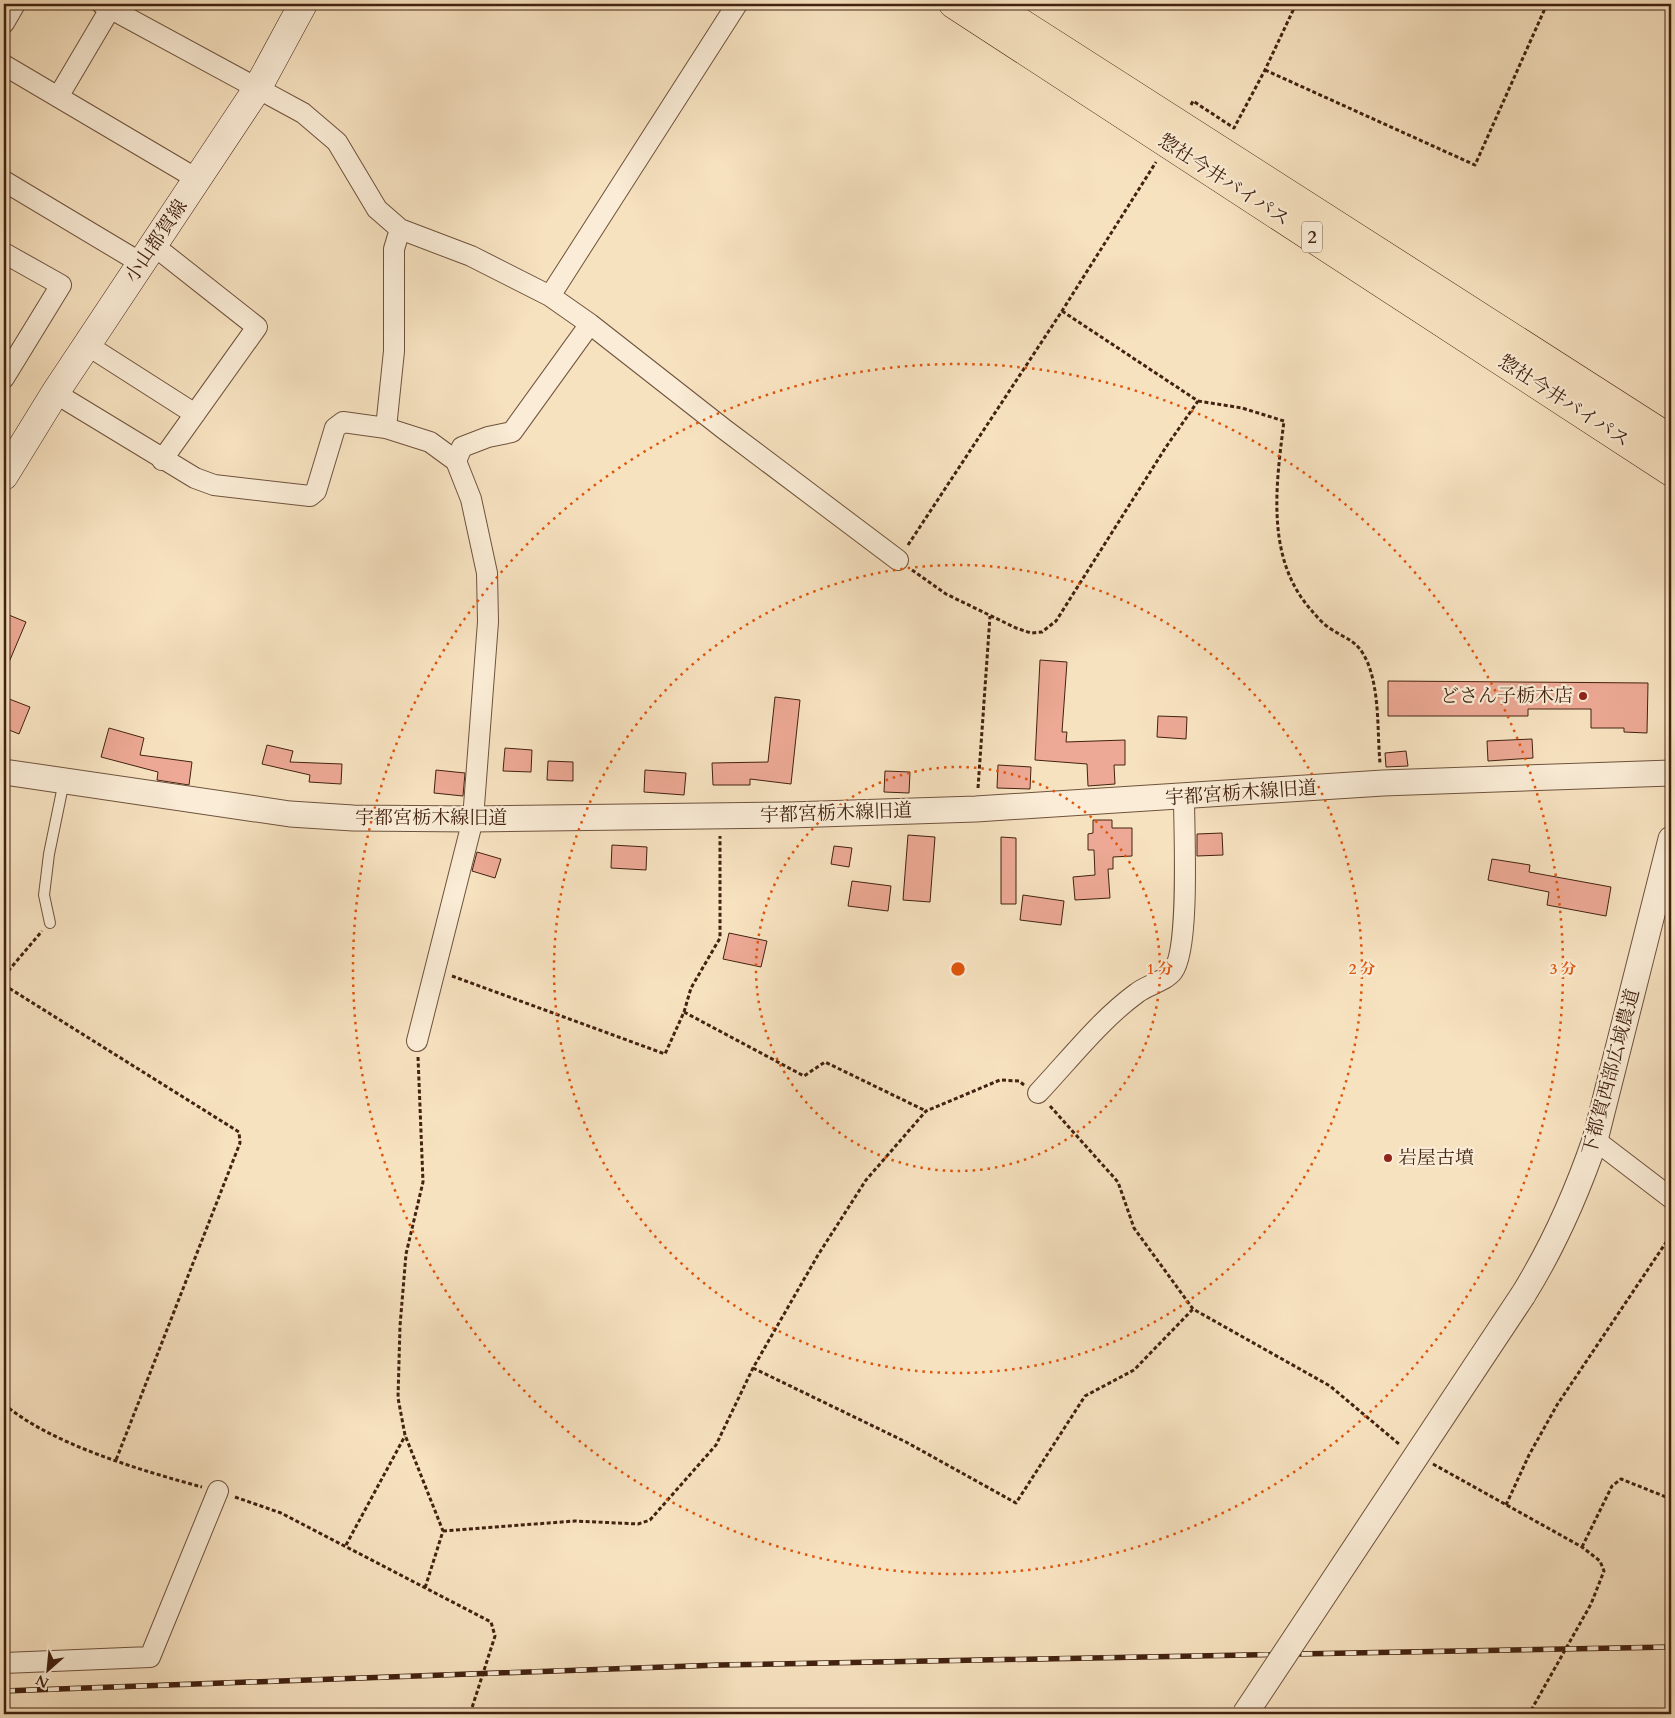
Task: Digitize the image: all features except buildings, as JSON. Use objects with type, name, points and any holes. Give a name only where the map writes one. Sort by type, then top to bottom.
[{"type":"main road","name":"小山都賀線","points":[[8,462],[257,89],[303,4]]},
{"type":"main road","name":"惣社今井バイパス","points":[[953,4],[1174,134],[1671,439]]},
{"type":"main road","name":"惣社今井バイパス","points":[[992,4],[1174,134],[1671,472]]},
{"type":"street","points":[[4,23],[16,4]]},
{"type":"street","points":[[550,296],[737,4]]},
{"type":"street","points":[[58,97],[106,6],[303,113],[337,142],[376,209],[400,229],[471,256],[550,296],[590,324],[724,429],[898,560]]},
{"type":"street","points":[[4,65],[197,179]]},
{"type":"street","points":[[4,181],[147,254],[257,327],[162,460]]},
{"type":"street","points":[[386,428],[394,351],[394,249],[400,229]]},
{"type":"street","points":[[4,253],[61,285],[4,378]]},
{"type":"street","points":[[456,461],[462,447],[488,437],[512,432],[590,324]]},
{"type":"street","points":[[87,345],[195,414]]},
{"type":"street","points":[[55,393],[162,460],[195,478],[214,485],[310,496],[316,490],[335,428],[343,422],[386,428],[430,442],[456,461],[471,499],[487,573],[488,622],[473,819],[418,1041]]},
{"type":"street","name":"宇都宮栃木線旧道","points":[[4,772],[290,814],[353,818],[473,819],[720,816],[976,809],[1184,798],[1382,784],[1671,772]]},
{"type":"street","points":[[1038,1093],[1108,1018],[1138,992],[1173,972],[1181,952],[1184,886],[1184,798]]},
{"type":"street","name":"下都賀西部広域農道","points":[[1245,1714],[1523,1295],[1561,1228],[1578,1189],[1595,1140],[1671,839]]},
{"type":"street","points":[[1595,1140],[1671,1198]]},
{"type":"street","points":[[4,1663],[150,1657],[218,1490]]},
{"type":"lane","points":[[50,923],[44,896],[48,854],[64,781]]},
{"type":"path","points":[[1198,401],[1166,447],[1056,622],[1042,632],[1031,633],[990,616],[946,594],[898,560],[1062,311],[1193,102],[1234,128],[1265,70],[1296,4]]},
{"type":"path","points":[[1265,70],[1475,165],[1547,4]]},
{"type":"path","points":[[1062,311],[1198,401],[1242,408],[1284,421],[1276,488],[1279,536],[1286,568],[1298,593],[1312,611],[1331,629],[1357,643],[1367,661],[1374,684],[1382,784]]},
{"type":"path","points":[[976,809],[990,616]]},
{"type":"path","points":[[436,970],[666,1054],[684,1012],[691,988],[720,938],[720,816]]},
{"type":"path","points":[[4,976],[50,923]]},
{"type":"path","points":[[4,985],[238,1132],[240,1143],[116,1460]]},
{"type":"path","points":[[684,1012],[804,1076],[825,1062],[926,1111]]},
{"type":"path","points":[[418,1041],[423,1182],[406,1254],[400,1326],[398,1398],[405,1435],[443,1531],[426,1588]]},
{"type":"path","points":[[443,1531],[575,1521],[638,1524],[650,1520],[716,1445],[753,1368],[818,1255],[866,1180],[926,1111],[1000,1080],[1018,1081],[1038,1093],[1118,1182],[1134,1228],[1193,1309],[1330,1386],[1406,1448]]},
{"type":"path","points":[[1506,1505],[1529,1455],[1557,1405],[1671,1235]]},
{"type":"path","points":[[753,1368],[906,1442],[1016,1503],[1085,1396],[1134,1370],[1193,1309]]},
{"type":"path","points":[[4,1404],[21,1419],[116,1460],[160,1476],[218,1490],[281,1513],[346,1545],[491,1622],[495,1636],[470,1714]]},
{"type":"path","points":[[346,1545],[405,1435]]},
{"type":"path","points":[[1431,1462],[1582,1547],[1600,1561],[1604,1571],[1591,1604],[1529,1714]]},
{"type":"path","points":[[1582,1547],[1612,1486],[1621,1479],[1671,1499]]},
{"type":"railway","points":[[4,1691],[719,1665],[1671,1647]]},
{"type":"place","name":"どさん子栃木店","points":[[1583,696]]},
{"type":"place","name":"岩屋古墳","points":[[1388,1158]]}]
